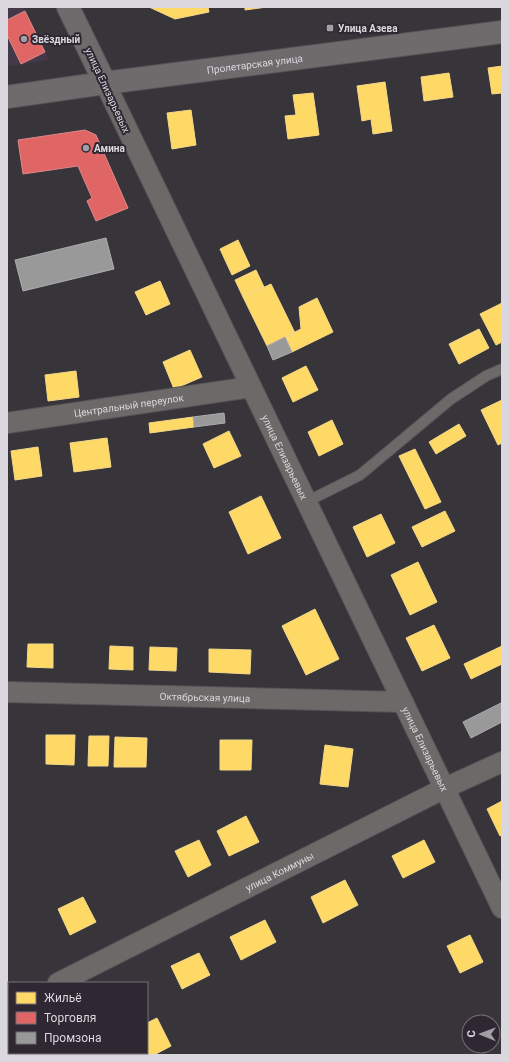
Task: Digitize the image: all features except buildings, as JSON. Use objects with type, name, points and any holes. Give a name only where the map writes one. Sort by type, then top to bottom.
[{"type":"street","name":"улица Елизарьевых","points":[[68,7],[502,908]]},
{"type":"street","name":"Пролетарская улица","points":[[7,97],[502,32]]},
{"type":"street","name":"Центральный переулок","points":[[7,422],[251,387]]},
{"type":"street","name":"Октябрьская улица","points":[[7,692],[403,702]]},
{"type":"street","name":"улица Коммуны","points":[[60,982],[444,788],[502,762]]},
{"type":"lane","points":[[306,502],[360,475],[451,398],[486,376],[502,369]]},
{"type":"shaded area","points":[[7,7],[23,7],[49,60],[7,66]]},
{"type":"place","name":"Улица Азева","points":[[330,28]]},
{"type":"place","name":"Звёздный","points":[[24,39]]},
{"type":"place","name":"Амина","points":[[86,148]]}]
